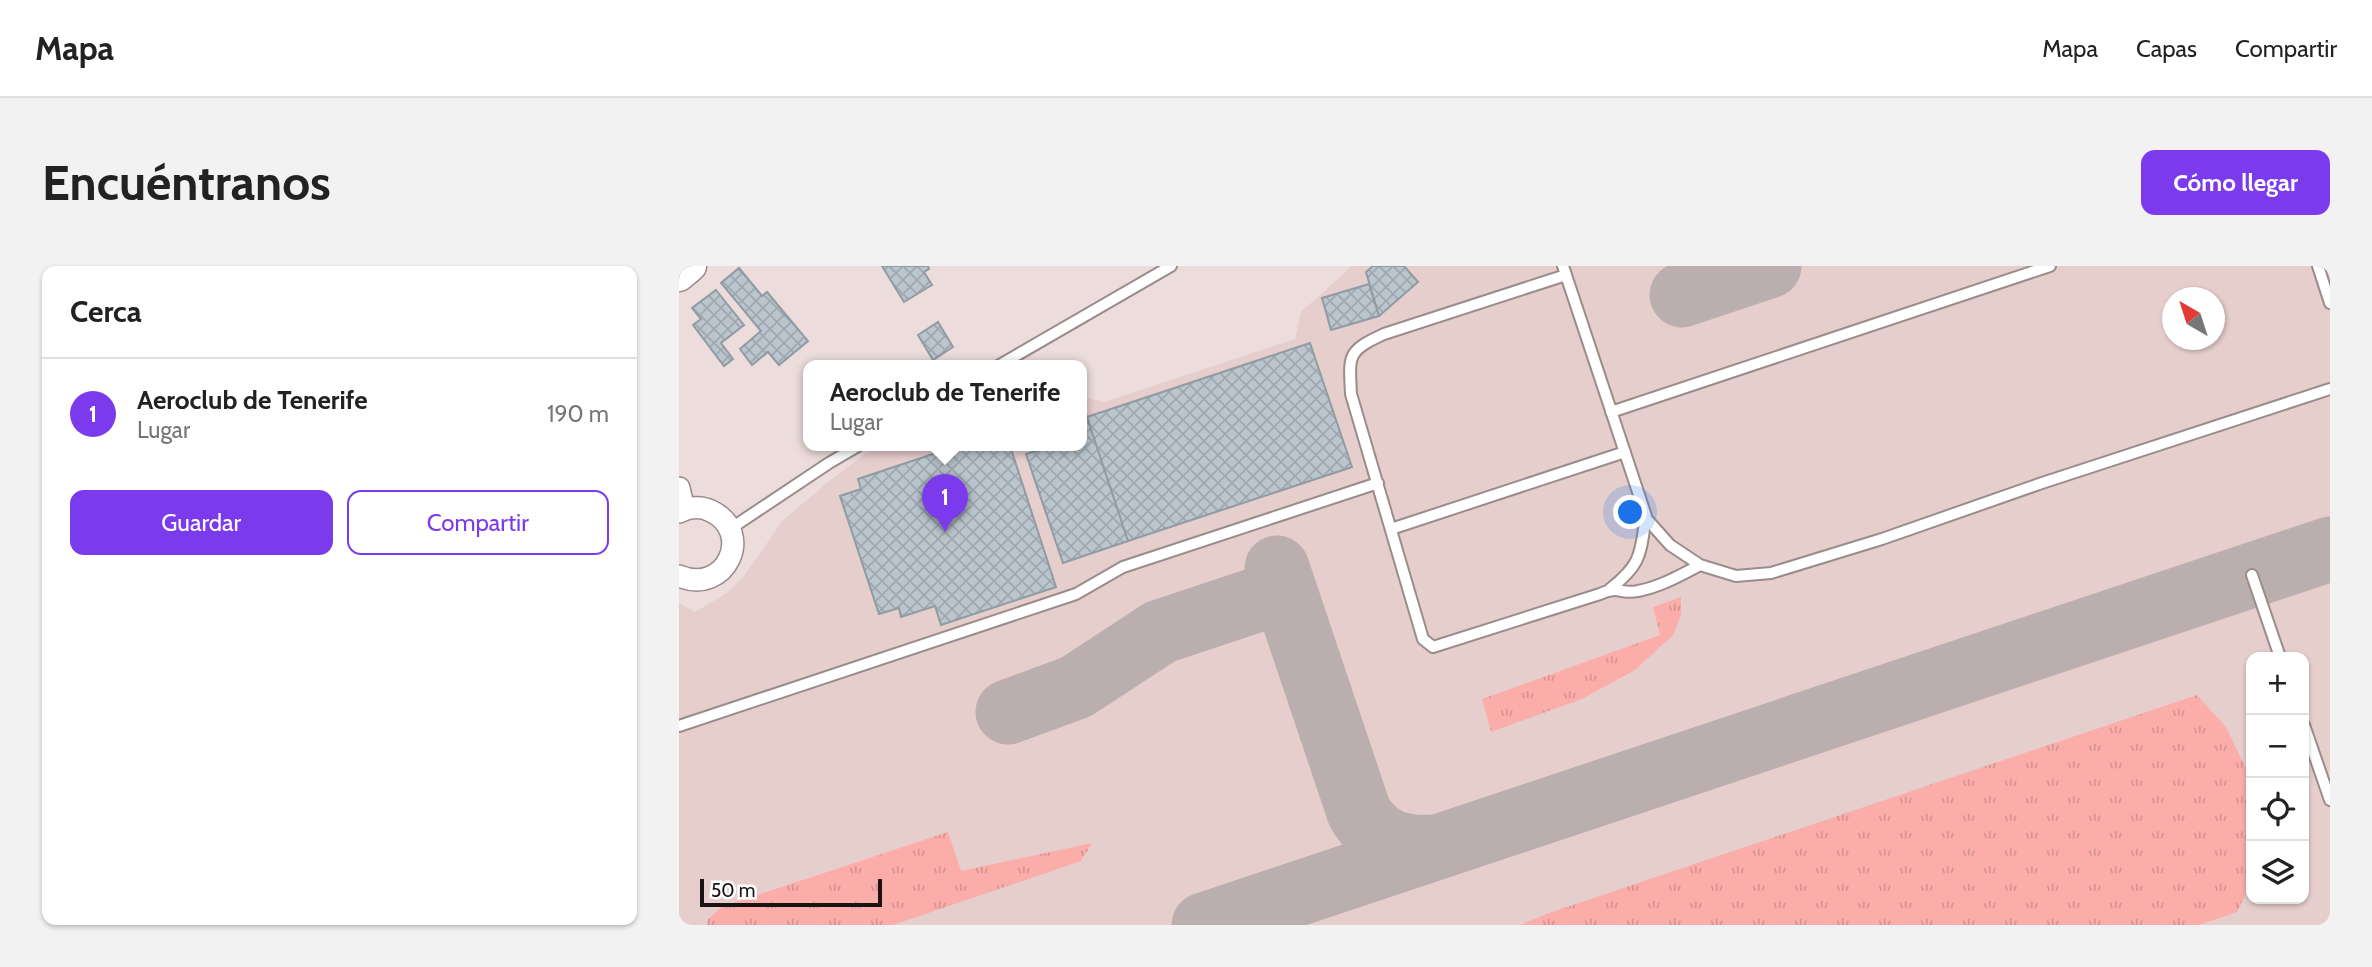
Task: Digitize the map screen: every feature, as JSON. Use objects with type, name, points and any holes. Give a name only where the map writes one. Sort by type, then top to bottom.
[{"type":"main road","points":[[679,276],[691,266]]},
{"type":"street","points":[[679,488],[681,511],[705,508],[724,520],[733,540],[728,563],[720,572],[699,581],[679,576]]},
{"type":"lane","points":[[1008,360],[1171,266]]},
{"type":"lane","points":[[1611,412],[2050,266]]},
{"type":"lane","points":[[2318,266],[2330,303]]},
{"type":"lane","points":[[1565,271],[1611,412],[1645,517],[1644,543],[1639,557],[1627,575],[1610,589],[1433,647],[1423,639],[1351,394],[1349,362],[1359,346],[1384,334],[1565,271]]},
{"type":"lane","points":[[1645,517],[1670,545],[1700,565],[1736,576],[1771,573],[1882,539],[2042,483],[2330,389]]},
{"type":"lane","points":[[730,529],[850,451]]},
{"type":"lane","points":[[1391,529],[1625,452]]},
{"type":"lane","points":[[679,726],[1076,594],[1123,567],[1378,482]]},
{"type":"lane","points":[[1610,589],[1636,592],[1700,565]]},
{"type":"lane","points":[[2252,575],[2278,652]]},
{"type":"lane","points":[[2309,739],[2330,800]]},
{"type":"shaded area","points":[[1352,266],[2330,266],[2330,925],[679,925],[679,603],[695,612],[727,593],[744,576],[783,520],[869,451],[1087,451],[1087,398],[1104,402],[1295,339],[1301,312]]},
{"type":"green space","points":[[1681,597],[1681,615],[1673,635],[1635,670],[1582,699],[1491,732],[1482,699],[1660,635],[1653,607]]},
{"type":"green space","points":[[2197,695],[2226,727],[2246,769],[2246,894],[2237,912],[2199,925],[1520,925]]},
{"type":"green space","points":[[948,832],[961,871],[1092,843],[1081,861],[893,925],[707,925],[708,919],[721,907]]},
{"type":"building","points":[[882,266],[928,266],[929,269],[924,272],[932,285],[904,302]]},
{"type":"building","points":[[1373,266],[1404,266],[1418,282],[1379,316],[1366,272]]},
{"type":"building","points":[[739,268],[762,296],[767,292],[808,341],[779,365],[768,352],[752,365],[740,349],[761,331],[721,283]]},
{"type":"building","points":[[1369,284],[1379,316],[1331,330],[1322,298]]},
{"type":"building","points":[[716,290],[744,325],[721,343],[733,359],[724,366],[693,325],[701,319],[692,308]]},
{"type":"building","points":[[938,322],[953,347],[933,360],[918,335]]},
{"type":"building","points":[[1310,343],[1352,467],[1128,541],[1087,417]]},
{"type":"building","points":[[1087,417],[1128,541],[1063,563],[1026,454],[1036,451],[1087,451]]},
{"type":"building","points":[[942,451],[1012,451],[1056,587],[941,625],[935,606],[901,617],[899,608],[879,614],[840,496],[861,489],[858,479]]},
{"type":"taxiway","points":[[1682,295],[1769,266]]},
{"type":"taxiway","points":[[1204,925],[2330,549]]},
{"type":"taxiway","points":[[1277,568],[1359,812],[1374,831],[1391,842],[1412,847],[1436,847]]},
{"type":"taxiway","points":[[1008,712],[1076,687],[1160,632],[1259,599],[1279,602],[1293,617]]},
{"type":"place","name":"Aeroclub de Tenerife","points":[[945,532]]}]
